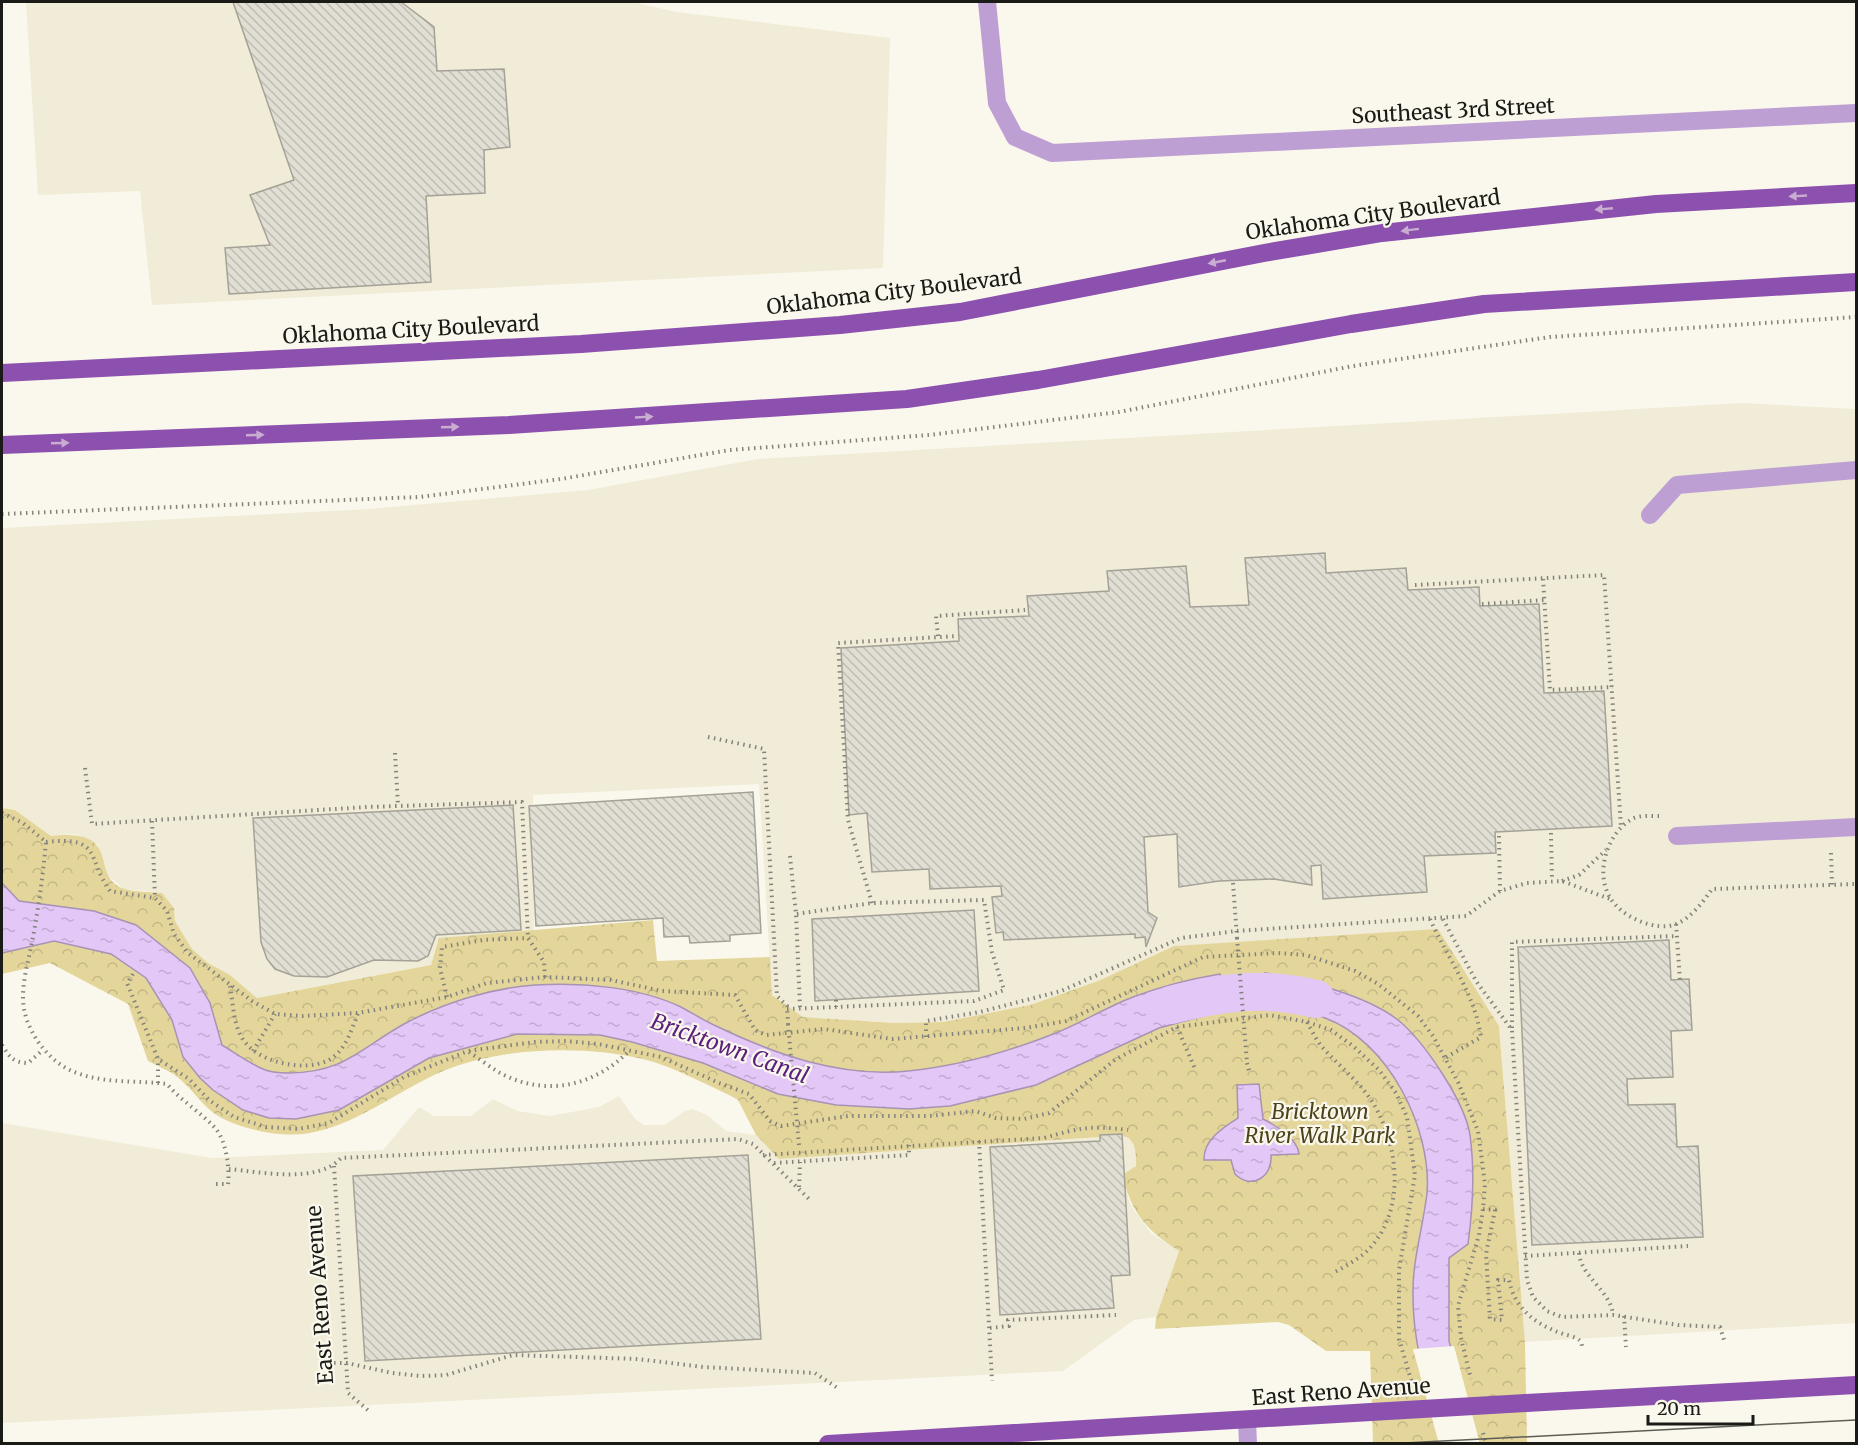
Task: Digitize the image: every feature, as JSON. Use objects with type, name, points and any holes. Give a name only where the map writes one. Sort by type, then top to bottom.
[{"type":"main road","name":"Oklahoma City Boulevard","points":[[2,373],[581,344],[840,326],[960,312],[1264,253],[1382,233],[1656,204],[1857,193]]},
{"type":"main road","points":[[2,445],[509,425],[907,399],[1038,380],[1351,324],[1485,304],[1857,282]]},
{"type":"main road","name":"East Reno Avenue","points":[[828,1443],[1857,1385]]},
{"type":"street","name":"Southeast 3rd Street","points":[[987,2],[997,103],[1015,137],[1052,153],[1857,113]]},
{"type":"street","points":[[1650,515],[1677,484],[1857,470]]},
{"type":"street","points":[[1677,836],[1857,827]]},
{"type":"street","points":[[1247,1420],[1248,1443]]},
{"type":"path","points":[[1414,585],[1604,575],[1621,827]]},
{"type":"path","points":[[1544,579],[1550,690],[1613,687]]},
{"type":"path","points":[[1482,604],[1545,600]]},
{"type":"path","points":[[938,636],[936,616],[1025,610]]},
{"type":"path","points":[[872,903],[848,820],[838,643],[957,636]]},
{"type":"path","points":[[708,737],[764,749],[777,996],[787,1009],[798,1151]]},
{"type":"path","points":[[395,753],[398,806]]},
{"type":"path","points":[[85,768],[92,824],[398,806],[522,802],[528,938],[544,962],[545,977]]},
{"type":"path","points":[[2,813],[23,823],[46,842],[66,840],[88,848],[110,891],[155,898],[167,911],[174,934],[188,953],[230,985],[275,1014],[302,1016],[358,1014],[447,997],[487,983],[545,977],[611,980],[662,990],[735,995],[755,1029],[766,1035],[824,1029],[892,1039],[1025,1028],[1066,1021],[1203,957],[1278,953],[1306,955],[1330,961],[1378,984],[1418,1016],[1433,1036],[1469,1106],[1478,1131],[1485,1184],[1483,1209],[1479,1235],[1458,1306],[1461,1338]]},
{"type":"path","points":[[926,1037],[926,1021],[1023,1002],[1061,991],[1181,938],[1236,931],[1466,916],[1500,891],[1527,883],[1562,881],[1579,875],[1607,849],[1621,827],[1634,817],[1665,816]]},
{"type":"path","points":[[152,821],[155,898]]},
{"type":"path","points":[[1551,833],[1552,881]]},
{"type":"path","points":[[1498,836],[1500,891]]},
{"type":"path","points":[[46,842],[42,886],[23,990],[28,1024],[43,1050],[74,1073],[116,1082],[167,1084],[182,1101],[217,1130],[230,1169],[228,1184],[215,1184]]},
{"type":"path","points":[[1607,849],[1603,871],[1610,899]]},
{"type":"path","points":[[790,856],[796,914],[800,1008]]},
{"type":"path","points":[[1562,881],[1610,899],[1622,910],[1653,926],[1676,924],[1698,908],[1712,889],[1857,884]]},
{"type":"path","points":[[1233,883],[1249,1071]]},
{"type":"path","points":[[787,1009],[974,1001],[1004,990],[993,952],[984,900],[872,903],[796,914]]},
{"type":"path","points":[[1430,919],[1478,1013],[1481,1037],[1443,1059]]},
{"type":"path","points":[[1443,919],[1476,981],[1512,1030]]},
{"type":"path","points":[[1676,924],[1680,980]]},
{"type":"path","points":[[1677,936],[1512,942],[1512,1030],[1527,1280],[1533,1297],[1547,1311],[1562,1317],[1613,1315],[1678,1325],[1714,1325],[1720,1327],[1724,1340]]},
{"type":"path","points":[[447,997],[440,968],[442,947],[483,940],[528,938]]},
{"type":"path","points":[[133,974],[127,983],[158,1059],[158,1083]]},
{"type":"path","points":[[230,985],[240,1035],[254,1051],[276,1062],[313,1065],[330,1059],[345,1045],[358,1014]]},
{"type":"path","points":[[836,1000],[836,1006]]},
{"type":"path","points":[[254,1051],[275,1014]]},
{"type":"path","points":[[158,1059],[189,1078],[209,1100],[234,1116],[266,1127],[298,1129],[328,1123],[404,1077],[468,1051],[535,1042],[566,1041],[631,1050],[661,1057],[749,1094],[770,1121],[782,1126],[848,1116],[930,1116],[975,1111],[996,1118],[1024,1119],[1049,1113],[1116,1059],[1177,1027],[1270,1015],[1307,1022],[1331,1030],[1379,1070],[1396,1093],[1407,1117],[1415,1174],[1399,1270],[1399,1339]]},
{"type":"path","points":[[1307,1022],[1323,1049],[1342,1065],[1373,1103],[1386,1129],[1394,1175],[1394,1196],[1381,1232],[1358,1258],[1335,1272]]},
{"type":"path","points":[[1177,1027],[1196,1071]]},
{"type":"path","points":[[2,1045],[12,1059],[19,1063],[28,1063],[43,1050]]},
{"type":"path","points":[[468,1051],[502,1074],[545,1087],[571,1086],[596,1077],[620,1061],[631,1050]]},
{"type":"path","points":[[762,1155],[798,1151],[1044,1138],[1074,1128],[1097,1126],[1128,1131]]},
{"type":"path","points":[[230,1169],[297,1175],[334,1166],[341,1158],[738,1139],[753,1144],[809,1199]]},
{"type":"path","points":[[980,1141],[992,1381]]},
{"type":"path","points":[[774,1163],[909,1155],[909,1145]]},
{"type":"path","points":[[799,1188],[800,1162]]},
{"type":"path","name":"East Reno Avenue","points":[[334,1166],[348,1393],[370,1412]]},
{"type":"path","points":[[1483,1209],[1495,1210],[1486,1254],[1490,1319],[1502,1320],[1498,1280],[1509,1280],[1518,1305],[1530,1317],[1545,1326],[1576,1338],[1582,1344],[1582,1350]]},
{"type":"path","points":[[1525,1257],[1688,1246]]},
{"type":"path","points":[[1579,1253],[1582,1263],[1611,1305],[1613,1315]]},
{"type":"path","points":[[990,1328],[1009,1326],[1008,1320],[1116,1315]]},
{"type":"path","points":[[1624,1316],[1626,1347]]},
{"type":"path","points":[[321,1364],[347,1363],[392,1373],[421,1376],[446,1375],[513,1355],[638,1359],[703,1367],[815,1373],[839,1389]]},
{"type":"shaded area","points":[[26,2],[632,2],[677,12],[890,38],[883,268],[152,305],[140,191],[38,195]]},
{"type":"shaded area","points":[[1742,403],[1856,409],[1856,1323],[1525,1342],[1499,1026],[1438,929],[1098,981],[1030,1005],[944,1022],[894,1023],[803,1017],[772,995],[759,784],[533,795],[534,932],[439,938],[431,965],[257,998],[230,975],[208,963],[192,949],[175,921],[174,908],[162,893],[124,889],[107,875],[98,845],[74,834],[51,836],[15,810],[2,808],[2,528],[368,509],[588,490],[758,459]]},
{"type":"shaded area","points":[[619,1096],[635,1119],[644,1125],[665,1125],[685,1111],[692,1109],[707,1115],[726,1131],[756,1135],[779,1159],[1099,1137],[1100,1134],[1123,1135],[1134,1143],[1137,1155],[1136,1166],[1129,1173],[1128,1198],[1133,1209],[1151,1233],[1179,1251],[1156,1317],[1134,1320],[1063,1371],[2,1423],[2,1123],[212,1158],[383,1150],[419,1107],[434,1116],[471,1116],[493,1099],[517,1111],[550,1116],[599,1107]]},
{"type":"green space","name":"Bricktown River Walk Park","points":[[2,808],[15,810],[51,836],[74,835],[89,839],[102,855],[108,875],[114,883],[125,889],[162,893],[174,908],[175,921],[192,949],[208,963],[230,975],[257,998],[431,965],[439,938],[653,920],[657,961],[770,957],[772,995],[803,1017],[894,1023],[943,1022],[1030,1005],[1098,981],[1174,946],[1438,929],[1499,1026],[1525,1342],[1527,1443],[1373,1443],[1370,1351],[1326,1351],[1289,1325],[1278,1322],[1155,1329],[1156,1317],[1179,1251],[1149,1228],[1131,1201],[1122,1175],[1136,1166],[1136,1156],[1132,1143],[1124,1136],[1101,1134],[1100,1137],[779,1159],[756,1135],[738,1100],[731,1096],[655,1062],[618,1054],[563,1050],[507,1054],[454,1067],[430,1077],[358,1116],[320,1131],[280,1134],[255,1130],[230,1122],[210,1110],[176,1076],[148,1061],[128,1004],[50,963],[2,974]]},
{"type":"water","points":[[2,883],[19,901],[94,911],[136,925],[190,968],[210,1003],[222,1045],[258,1067],[276,1072],[308,1072],[324,1069],[351,1058],[404,1024],[435,1009],[484,993],[535,985],[591,985],[629,990],[665,1000],[737,1036],[808,1062],[857,1071],[883,1072],[946,1066],[1002,1052],[1056,1033],[1144,993],[1176,983],[1220,974],[1222,1011],[1159,1028],[1036,1085],[950,1106],[909,1109],[836,1105],[778,1094],[703,1063],[632,1042],[600,1035],[517,1034],[429,1058],[339,1110],[296,1119],[269,1118],[243,1110],[213,1090],[200,1078],[183,1057],[172,1020],[146,978],[111,954],[54,941],[2,953]]},
{"type":"water","points":[[1265,973],[1316,984],[1352,996],[1385,1011],[1398,1020],[1420,1042],[1442,1073],[1467,1121],[1473,1176],[1472,1203],[1468,1244],[1449,1258],[1449,1341],[1477,1443],[1442,1443],[1419,1352],[1413,1283],[1427,1193],[1427,1168],[1414,1115],[1402,1090],[1386,1066],[1348,1029],[1325,1018],[1267,1004]]},
{"type":"water","points":[[1259,1084],[1263,1119],[1290,1138],[1298,1148],[1299,1154],[1271,1155],[1271,1163],[1265,1175],[1260,1179],[1248,1181],[1235,1174],[1231,1160],[1204,1160],[1207,1146],[1215,1135],[1238,1118],[1237,1085]]},
{"type":"pier","points":[[1454,1346],[1480,1444],[1439,1444],[1413,1349]]},
{"type":"building","points":[[233,2],[401,2],[434,27],[437,71],[504,69],[510,147],[484,150],[485,193],[426,196],[431,282],[229,294],[225,248],[270,245],[250,195],[294,180]]},
{"type":"building","points":[[1325,553],[1326,573],[1406,568],[1408,590],[1479,587],[1480,606],[1539,604],[1544,693],[1604,691],[1612,826],[1495,832],[1496,853],[1424,856],[1427,892],[1323,899],[1321,865],[1311,866],[1312,885],[1274,879],[1219,881],[1179,887],[1177,834],[1144,837],[1148,912],[1157,918],[1146,947],[1145,937],[1135,938],[1135,934],[1004,940],[1003,932],[996,933],[992,897],[1002,896],[1001,886],[930,889],[929,869],[872,872],[867,813],[849,815],[841,648],[959,641],[958,619],[1029,616],[1027,596],[1109,591],[1107,571],[1186,566],[1190,607],[1249,605],[1245,558]]},
{"type":"building","points":[[753,792],[761,933],[730,935],[730,941],[690,943],[689,936],[664,937],[663,918],[536,926],[529,806]]},
{"type":"building","points":[[513,805],[521,930],[436,935],[428,956],[418,961],[374,960],[327,977],[294,976],[275,969],[267,959],[261,942],[253,818]]},
{"type":"building","points":[[974,910],[979,991],[815,1001],[812,919]]},
{"type":"building","points":[[1669,940],[1671,980],[1689,979],[1692,1030],[1671,1031],[1673,1077],[1627,1079],[1628,1105],[1675,1104],[1677,1147],[1698,1146],[1703,1237],[1532,1245],[1518,947]]},
{"type":"building","points":[[1122,1134],[1130,1275],[1111,1276],[1114,1308],[1000,1315],[990,1147],[1100,1141],[1100,1135]]},
{"type":"building","points":[[748,1155],[761,1339],[365,1361],[353,1176]]},
{"type":"waterway","name":"Bricktown Canal","points":[[1171,1005],[1243,992],[1278,993],[1316,999]]},
{"type":"tram line","points":[[1384,1444],[1856,1420]]}]
